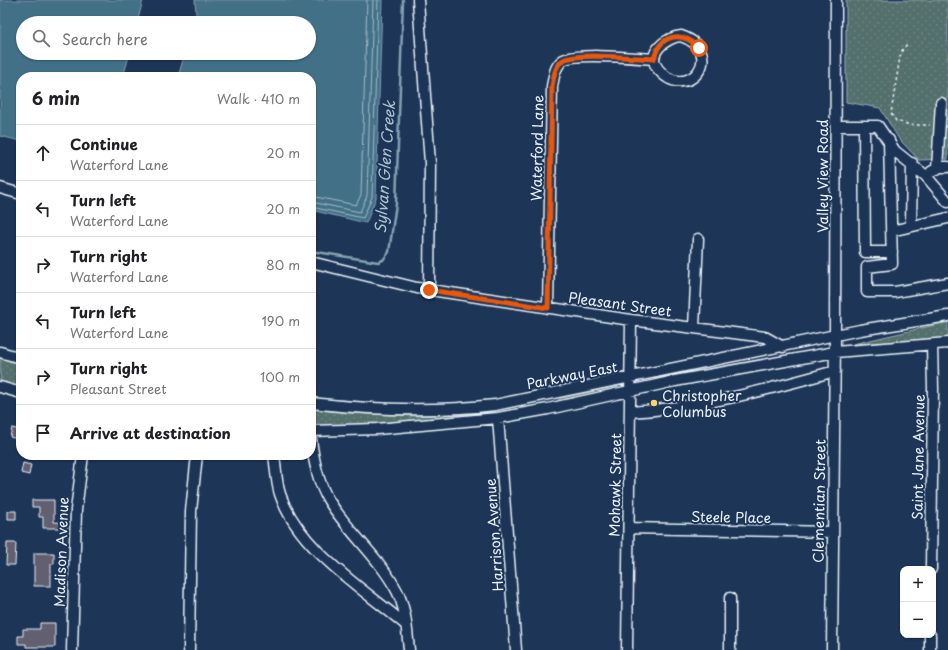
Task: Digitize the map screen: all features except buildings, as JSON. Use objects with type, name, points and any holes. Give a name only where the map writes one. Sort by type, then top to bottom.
[{"type":"street","points":[[418,0],[430,163],[429,290]]},
{"type":"street","name":"Valley View Road","points":[[835,352],[836,0]]},
{"type":"street","points":[[681,36],[692,40],[699,48],[703,59],[698,74],[691,79],[682,81],[672,80],[662,74],[656,66],[654,59],[663,42],[673,37],[681,36]]},
{"type":"street","name":"Waterford Lane","points":[[548,308],[552,86],[555,69],[562,61],[575,57],[654,59]]},
{"type":"street","points":[[937,169],[941,103]]},
{"type":"street","points":[[836,126],[878,126],[889,140],[895,151],[912,163],[926,176],[948,202]]},
{"type":"street","points":[[864,126],[865,252],[892,252]]},
{"type":"street","points":[[889,140],[892,264],[867,267],[867,292],[895,292],[948,283]]},
{"type":"street","points":[[911,226],[912,163]]},
{"type":"street","points":[[926,176],[937,169],[948,166]]},
{"type":"street","points":[[0,188],[16,193]]},
{"type":"street","points":[[891,231],[948,218]]},
{"type":"street","points":[[694,328],[698,239]]},
{"type":"street","name":"Pleasant Street","points":[[316,263],[429,290],[631,320],[765,337],[783,348]]},
{"type":"street","name":"Parkway East","points":[[316,403],[381,409],[459,409],[495,405],[630,377],[783,348],[835,336],[948,316]]},
{"type":"street","name":"Mohawk Street","points":[[627,650],[631,320]]},
{"type":"street","points":[[835,352],[882,347],[948,343]]},
{"type":"street","name":"Saint Jane Avenue","points":[[931,566],[932,345]]},
{"type":"street","points":[[0,352],[16,357]]},
{"type":"street","name":"Parkway East","points":[[316,431],[377,429],[498,418],[835,352]]},
{"type":"street","name":"Clementian Street","points":[[832,650],[835,352]]},
{"type":"street","points":[[630,412],[699,405],[775,388],[835,371]]},
{"type":"street","points":[[0,387],[16,392]]},
{"type":"street","name":"Harrison Avenue","points":[[498,418],[516,650]]},
{"type":"street","name":"Madison Avenue","points":[[72,650],[76,510],[82,460]]},
{"type":"street","points":[[188,650],[191,511],[196,460]]},
{"type":"street","points":[[275,460],[280,495],[305,539],[326,559],[406,625]]},
{"type":"street","points":[[315,460],[319,478],[328,500],[342,520],[386,572],[398,592],[403,605],[410,650]]},
{"type":"street","name":"Steele Place","points":[[629,528],[833,532]]},
{"type":"street","points":[[730,598],[730,650]]},
{"type":"street","points":[[930,638],[930,650]]},
{"type":"path","points":[[907,45],[903,48],[900,56],[891,113],[896,121],[911,124],[940,125]]},
{"type":"green space","points":[[846,0],[948,0],[948,159],[919,160],[899,139],[880,108],[846,102]]},
{"type":"green space","points":[[948,322],[948,338],[853,344]]},
{"type":"green space","points":[[0,358],[16,363],[16,387],[0,382]]},
{"type":"green space","points":[[618,386],[618,388],[554,403],[561,398]]},
{"type":"green space","points":[[316,410],[347,413],[415,416],[488,413],[384,424],[316,427]]},
{"type":"water","points":[[0,0],[143,0],[139,16],[16,16],[16,60],[128,60],[124,72],[16,72],[16,140],[0,136]]},
{"type":"water","points":[[195,0],[382,0],[376,198],[366,223],[316,211],[316,72],[179,72],[183,60],[316,60],[316,16],[196,16]]},
{"type":"waterway","name":"Sylvan Glen Creek","points":[[316,252],[378,262],[383,260],[389,252],[396,204],[403,0]]},
{"type":"place","name":"Christopher Columbus","points":[[654,403]]},
{"type":"route","points":[[429,290],[548,308],[552,86],[555,69],[567,58],[575,57],[654,59],[663,42],[673,37],[681,36],[692,40],[699,48]]}]
